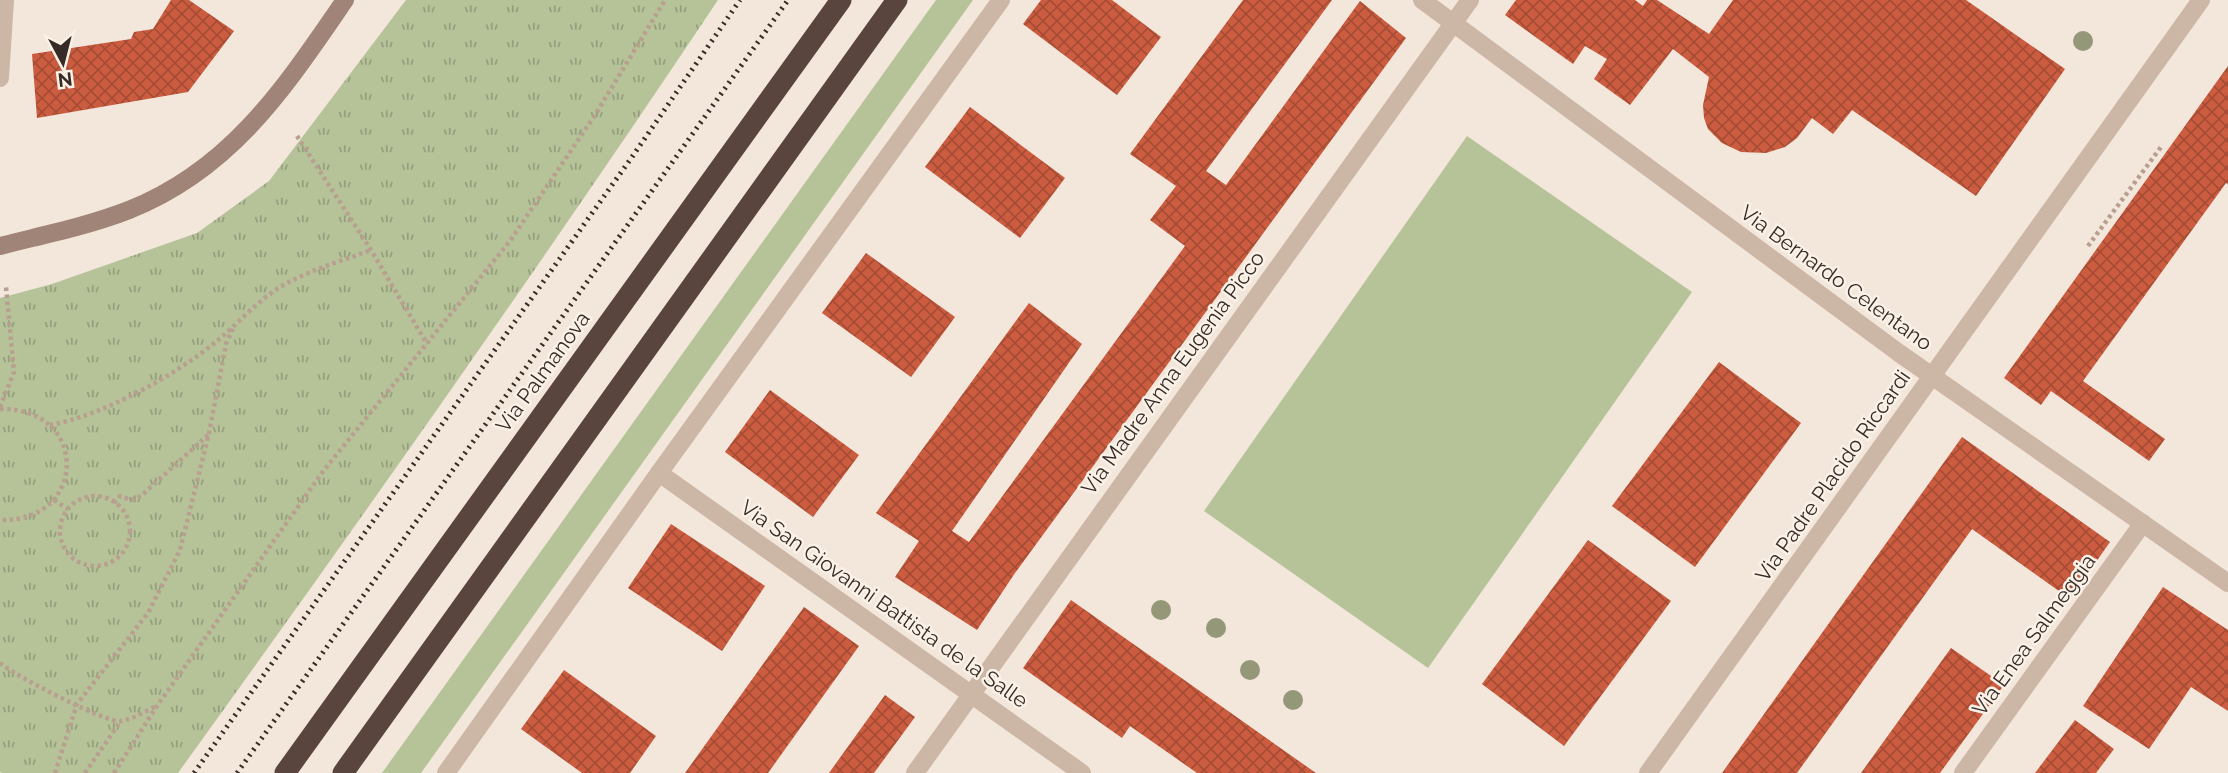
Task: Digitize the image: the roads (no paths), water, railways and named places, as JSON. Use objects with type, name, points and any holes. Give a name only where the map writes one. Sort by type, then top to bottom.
[{"type":"highway","name":"Via Palmanova","points":[[285,773],[841,0]]},
{"type":"highway","points":[[343,773],[897,0]]},
{"type":"street","points":[[0,78],[5,0]]},
{"type":"street","points":[[0,246],[110,217],[151,200],[194,177],[229,149],[274,100],[345,0]]},
{"type":"street","points":[[456,770],[659,473],[1001,0]]},
{"type":"street","name":"Via Bernardo Celentano","points":[[1422,0],[1931,376],[2228,583]]},
{"type":"street","name":"Via Madre Anna Eugenia Picco","points":[[915,773],[1470,0]]},
{"type":"street","name":"Via Padre Placido Riccardi","points":[[1648,773],[2201,0]]},
{"type":"street","name":"Via San Giovanni Battista de la Salle","points":[[659,473],[1082,773]]},
{"type":"street","name":"Via Enea Salmeggia","points":[[1964,773],[2143,523]]},
{"type":"railway","points":[[194,773],[632,157],[740,0]]},
{"type":"railway","points":[[237,773],[788,0]]}]
